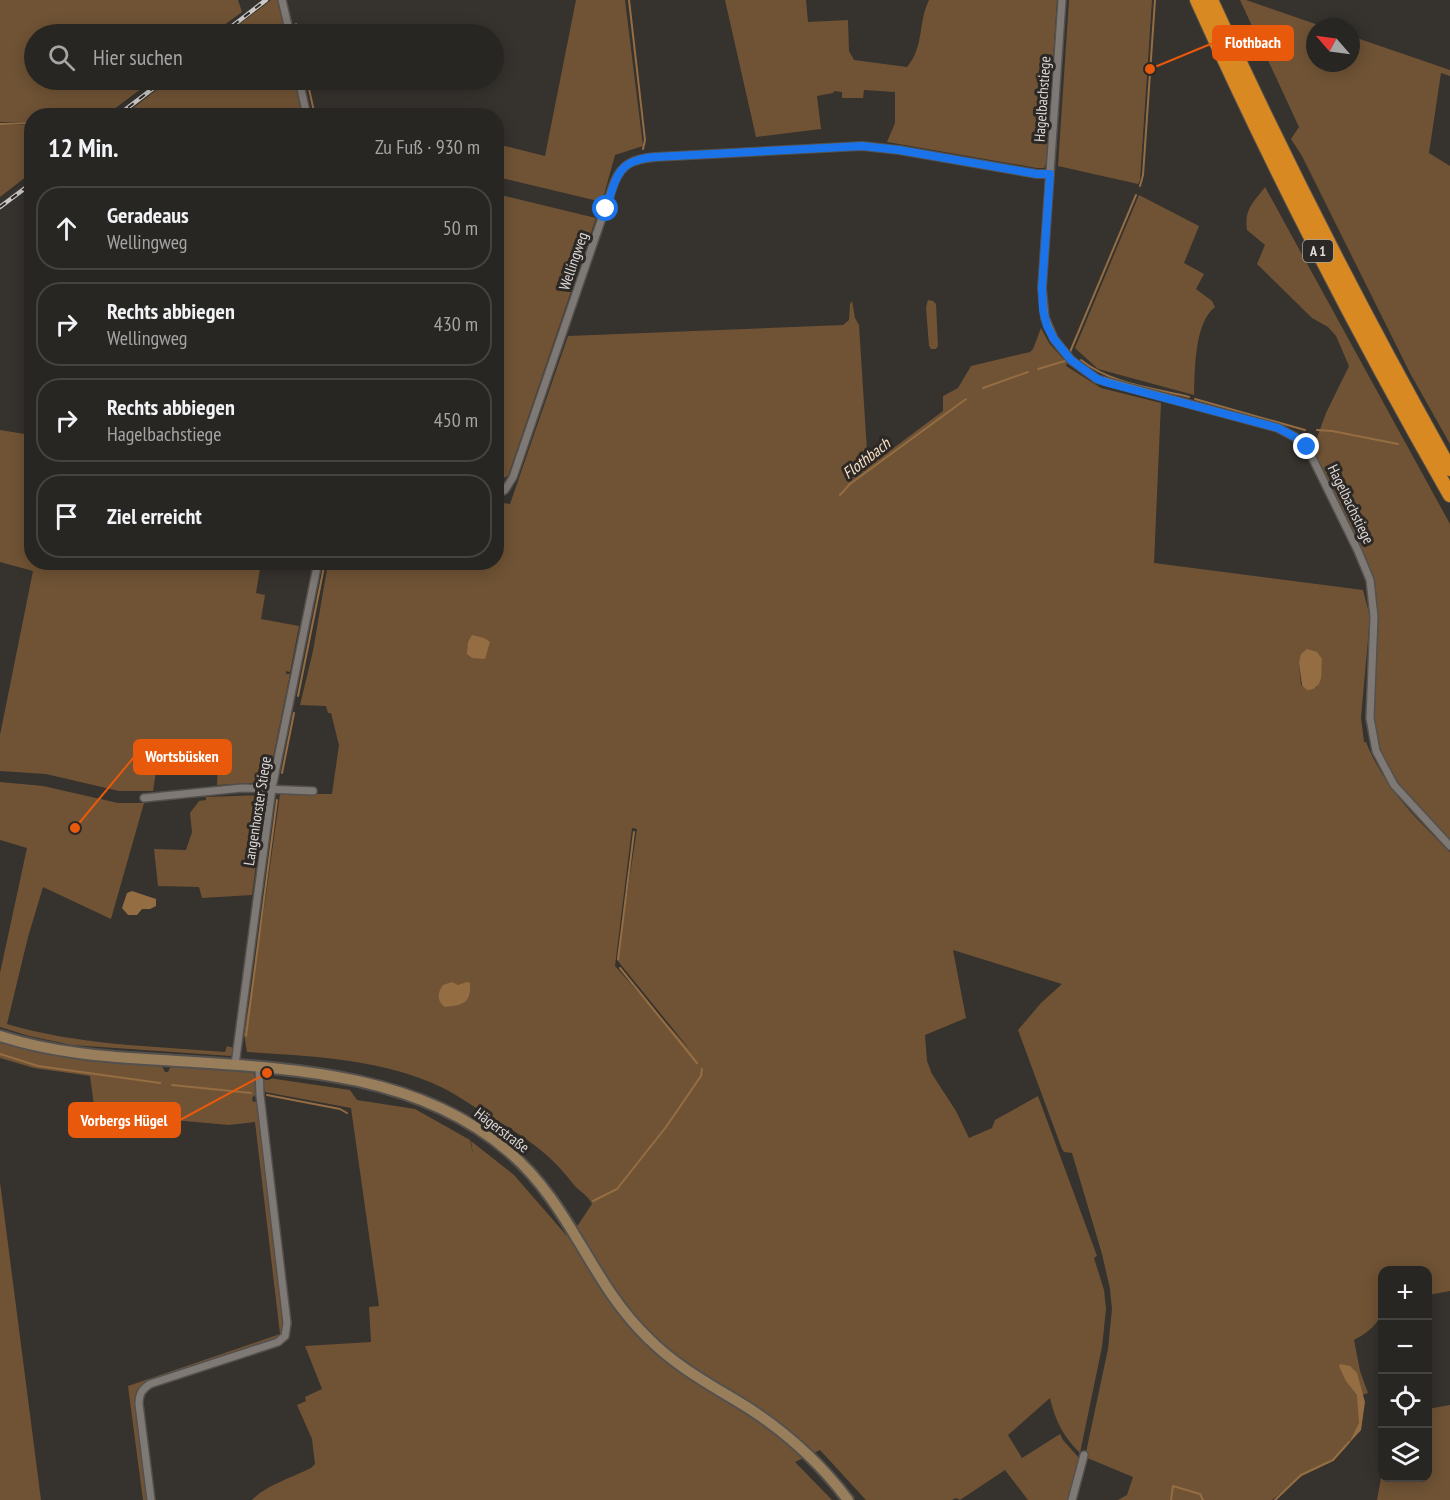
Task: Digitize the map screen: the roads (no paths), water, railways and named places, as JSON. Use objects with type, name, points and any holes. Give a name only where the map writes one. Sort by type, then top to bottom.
[{"type":"highway","name":"A 1","points":[[1197,0],[1263,141],[1322,258],[1392,392],[1450,495]]},
{"type":"highway","name":"A 1","points":[[1211,0],[1335,256],[1450,469]]},
{"type":"main road","name":"Hägerstraße","points":[[0,1036],[41,1047],[85,1054],[235,1065],[338,1077],[395,1090],[448,1111],[492,1138],[528,1169],[551,1196],[609,1293],[641,1331],[674,1362],[782,1432],[808,1454],[848,1500]]},
{"type":"street","points":[[282,0],[288,24]]},
{"type":"street","name":"Hagelbachstiege","points":[[1062,0],[1042,300],[1047,326],[1071,360],[1097,379],[1278,428],[1307,447],[1370,580],[1374,617],[1371,728],[1376,751],[1394,785],[1450,846]]},
{"type":"street","points":[[301,90],[305,108]]},
{"type":"street","name":"Wellingweg","points":[[504,491],[513,477],[614,183],[627,163],[636,159],[655,157],[862,146],[899,150],[1037,174],[1050,174]]},
{"type":"street","name":"Langenhorster Stiege","points":[[235,1065],[272,788],[316,570]]},
{"type":"street","points":[[144,798],[220,790],[272,788],[313,791]]},
{"type":"street","points":[[151,1500],[139,1404],[139,1395],[143,1389],[150,1384],[278,1342],[286,1333],[287,1323],[260,1095],[259,1068]]},
{"type":"street","points":[[1072,1500],[1084,1455]]},
{"type":"waterway","points":[[629,0],[645,140],[643,149]]},
{"type":"waterway","name":"Flothbach","points":[[1140,186],[1143,175],[1155,0]]},
{"type":"waterway","points":[[309,90],[313,108]]},
{"type":"waterway","points":[[0,124],[24,123]]},
{"type":"waterway","name":"Flothbach","points":[[1070,352],[1136,195]]},
{"type":"waterway","name":"Flothbach","points":[[1081,360],[1105,375],[1119,380],[1189,397]]},
{"type":"waterway","points":[[1038,369],[1065,361]]},
{"type":"waterway","name":"Flothbach","points":[[983,388],[1028,372]]},
{"type":"waterway","name":"Flothbach","points":[[840,495],[850,484],[966,399]]},
{"type":"waterway","name":"Flothbach","points":[[1195,399],[1305,430]]},
{"type":"waterway","name":"Flothbach","points":[[1317,430],[1398,444]]},
{"type":"waterway","points":[[298,696],[323,570]]},
{"type":"waterway","points":[[282,773],[294,713]]},
{"type":"waterway","points":[[246,1036],[277,800]]},
{"type":"waterway","points":[[618,959],[634,832]]},
{"type":"waterway","points":[[620,968],[697,1063]]},
{"type":"waterway","points":[[0,1054],[38,1066],[160,1083]]},
{"type":"waterway","points":[[593,1201],[617,1189],[666,1127],[701,1076],[702,1069]]},
{"type":"waterway","points":[[172,1085],[251,1093]]},
{"type":"waterway","points":[[267,1095],[340,1109],[347,1113]]},
{"type":"waterway","points":[[1275,1500],[1301,1475],[1333,1460],[1349,1442]]},
{"type":"waterway","points":[[1171,1500],[1173,1486],[1200,1494],[1203,1500]]},
{"type":"railway","points":[[235,24],[266,0]]},
{"type":"railway","points":[[127,108],[151,90]]},
{"type":"railway","points":[[0,207],[24,189]]},
{"type":"place","name":"Flothbach","points":[[1150,69]]},
{"type":"place","name":"Wortsbüsken","points":[[75,828]]},
{"type":"place","name":"Vorbergs Hügel","points":[[267,1073]]}]
